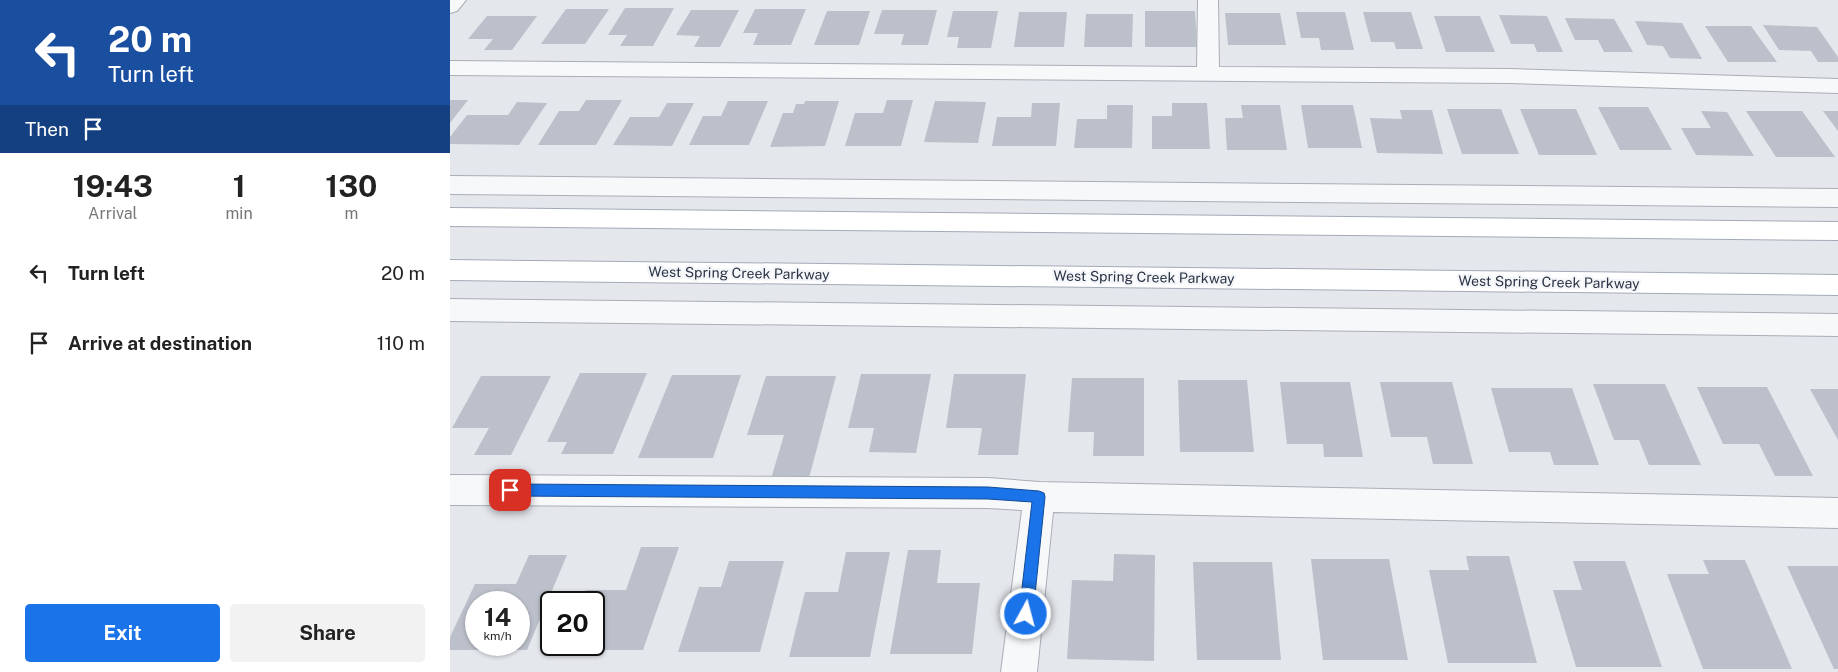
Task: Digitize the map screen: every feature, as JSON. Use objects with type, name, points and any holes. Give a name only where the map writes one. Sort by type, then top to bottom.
[{"type":"main road","points":[[450,217],[1838,231]]},
{"type":"main road","name":"West Spring Creek Parkway","points":[[450,270],[1838,285]]},
{"type":"street","points":[[450,7],[456,0]]},
{"type":"street","points":[[1208,0],[1208,74]]},
{"type":"street","points":[[450,68],[1510,76],[1838,86]]},
{"type":"street","points":[[450,185],[1838,198]]},
{"type":"street","points":[[450,310],[1838,325]]},
{"type":"street","points":[[450,490],[988,493],[1039,497],[1838,513]]},
{"type":"street","points":[[1019,672],[1039,497]]},
{"type":"building","points":[[625,8],[674,8],[653,46],[620,46],[627,35],[608,35]]},
{"type":"building","points":[[566,9],[609,9],[585,44],[541,44]]},
{"type":"building","points":[[755,9],[806,9],[791,45],[753,45],[758,33],[743,33]]},
{"type":"building","points":[[691,10],[739,10],[720,47],[694,47],[700,36],[676,35]]},
{"type":"building","points":[[882,10],[937,10],[928,45],[901,45],[904,34],[874,34]]},
{"type":"building","points":[[827,11],[870,11],[859,45],[814,45]]},
{"type":"building","points":[[953,11],[998,11],[991,48],[957,48],[959,37],[947,37]]},
{"type":"building","points":[[1145,11],[1195,11],[1197,47],[1145,47]]},
{"type":"building","points":[[1019,12],[1067,12],[1064,47],[1014,47]]},
{"type":"building","points":[[1296,12],[1345,12],[1354,50],[1321,50],[1319,38],[1301,38]]},
{"type":"building","points":[[1363,12],[1411,12],[1423,49],[1396,49],[1394,42],[1371,42]]},
{"type":"building","points":[[1225,13],[1280,13],[1286,45],[1228,45]]},
{"type":"building","points":[[1086,14],[1133,14],[1132,47],[1084,47]]},
{"type":"building","points":[[1499,15],[1547,16],[1563,52],[1537,52],[1534,44],[1511,44]]},
{"type":"building","points":[[487,16],[537,16],[512,50],[484,50],[493,39],[468,39]]},
{"type":"building","points":[[1434,16],[1480,16],[1495,52],[1446,52]]},
{"type":"building","points":[[1565,18],[1614,19],[1633,52],[1604,52],[1598,40],[1575,40]]},
{"type":"building","points":[[1635,21],[1682,23],[1702,59],[1670,58],[1663,46],[1647,45]]},
{"type":"building","points":[[1763,25],[1817,27],[1838,57],[1838,62],[1818,62],[1811,51],[1779,50]]},
{"type":"building","points":[[1705,26],[1751,26],[1777,62],[1728,62]]},
{"type":"building","points":[[450,100],[468,100],[450,123]]},
{"type":"building","points":[[586,100],[622,100],[596,145],[538,145],[559,111],[579,111]]},
{"type":"building","points":[[887,100],[913,100],[901,146],[845,146],[855,113],[883,113]]},
{"type":"building","points":[[728,101],[768,101],[749,145],[689,145],[703,116],[721,116]]},
{"type":"building","points":[[805,101],[839,101],[825,146],[770,147],[783,113],[793,113],[796,104],[804,104]]},
{"type":"building","points":[[935,101],[986,102],[978,143],[924,142]]},
{"type":"building","points":[[517,102],[547,103],[519,145],[450,144],[450,137],[467,115],[508,115]]},
{"type":"building","points":[[667,103],[694,103],[672,146],[613,145],[630,117],[659,117]]},
{"type":"building","points":[[1032,103],[1060,103],[1056,146],[992,146],[997,117],[1031,117]]},
{"type":"building","points":[[1172,103],[1207,103],[1210,149],[1152,149],[1152,116],[1172,116]]},
{"type":"building","points":[[1107,105],[1133,105],[1132,148],[1074,148],[1077,119],[1107,119]]},
{"type":"building","points":[[1241,105],[1280,105],[1287,150],[1227,150],[1225,118],[1243,118]]},
{"type":"building","points":[[1301,105],[1353,105],[1362,148],[1308,148]]},
{"type":"building","points":[[1598,107],[1648,107],[1672,150],[1620,150]]},
{"type":"building","points":[[1447,109],[1501,109],[1519,154],[1462,154]]},
{"type":"building","points":[[1520,109],[1576,109],[1597,155],[1539,155]]},
{"type":"building","points":[[1400,110],[1432,110],[1443,154],[1377,153],[1370,118],[1402,119]]},
{"type":"building","points":[[1701,111],[1727,112],[1754,156],[1696,155],[1681,128],[1711,128]]},
{"type":"building","points":[[1746,111],[1802,111],[1835,157],[1776,157]]},
{"type":"building","points":[[1823,111],[1838,111],[1838,131]]},
{"type":"building","points":[[580,373],[647,373],[613,454],[561,454],[567,442],[547,442]]},
{"type":"building","points":[[861,374],[931,374],[916,453],[869,452],[874,428],[848,428]]},
{"type":"building","points":[[954,374],[1026,374],[1018,455],[978,455],[982,428],[946,428]]},
{"type":"building","points":[[672,375],[741,375],[713,458],[638,458]]},
{"type":"building","points":[[481,376],[551,376],[511,455],[474,455],[489,428],[452,428]]},
{"type":"building","points":[[766,376],[836,376],[808,482],[770,482],[784,435],[747,435]]},
{"type":"building","points":[[1072,378],[1144,378],[1144,456],[1093,456],[1094,432],[1068,432]]},
{"type":"building","points":[[1178,380],[1247,380],[1254,452],[1180,452]]},
{"type":"building","points":[[1280,382],[1350,382],[1363,457],[1324,457],[1323,444],[1287,444]]},
{"type":"building","points":[[1380,382],[1452,382],[1473,464],[1433,464],[1427,437],[1391,437]]},
{"type":"building","points":[[1593,384],[1665,384],[1701,465],[1649,465],[1639,440],[1614,440]]},
{"type":"building","points":[[1697,387],[1767,387],[1813,476],[1775,476],[1759,444],[1723,444]]},
{"type":"building","points":[[1491,388],[1572,388],[1599,465],[1554,465],[1550,452],[1509,452]]},
{"type":"building","points":[[1810,389],[1838,389],[1838,440]]},
{"type":"building","points":[[641,547],[679,547],[643,650],[605,650],[605,591],[586,591],[626,590]]},
{"type":"building","points":[[908,550],[941,550],[937,583],[980,583],[972,654],[890,654]]},
{"type":"building","points":[[846,552],[890,552],[870,657],[789,657],[805,592],[838,592]]},
{"type":"building","points":[[1114,554],[1155,555],[1154,661],[1067,659],[1072,580],[1113,581]]},
{"type":"building","points":[[529,555],[567,555],[552,591],[540,591],[540,619],[530,643],[530,591],[472,591],[475,584],[516,584]]},
{"type":"building","points":[[1466,556],[1509,556],[1537,663],[1448,663],[1429,570],[1469,570]]},
{"type":"building","points":[[1311,559],[1389,559],[1408,660],[1323,660]]},
{"type":"building","points":[[1703,560],[1745,560],[1792,669],[1703,669],[1667,574],[1709,574]]},
{"type":"building","points":[[729,561],[784,561],[760,652],[678,652],[699,587],[721,587]]},
{"type":"building","points":[[1573,561],[1625,561],[1662,667],[1576,667],[1553,590],[1582,590]]},
{"type":"building","points":[[1193,562],[1272,562],[1281,660],[1197,660]]},
{"type":"building","points":[[1787,566],[1838,566],[1838,669],[1834,669]]},
{"type":"building","points":[[465,605],[465,650],[450,650],[450,637]]},
{"type":"route","points":[[510,490],[988,493],[1039,497],[1026,614]]}]
